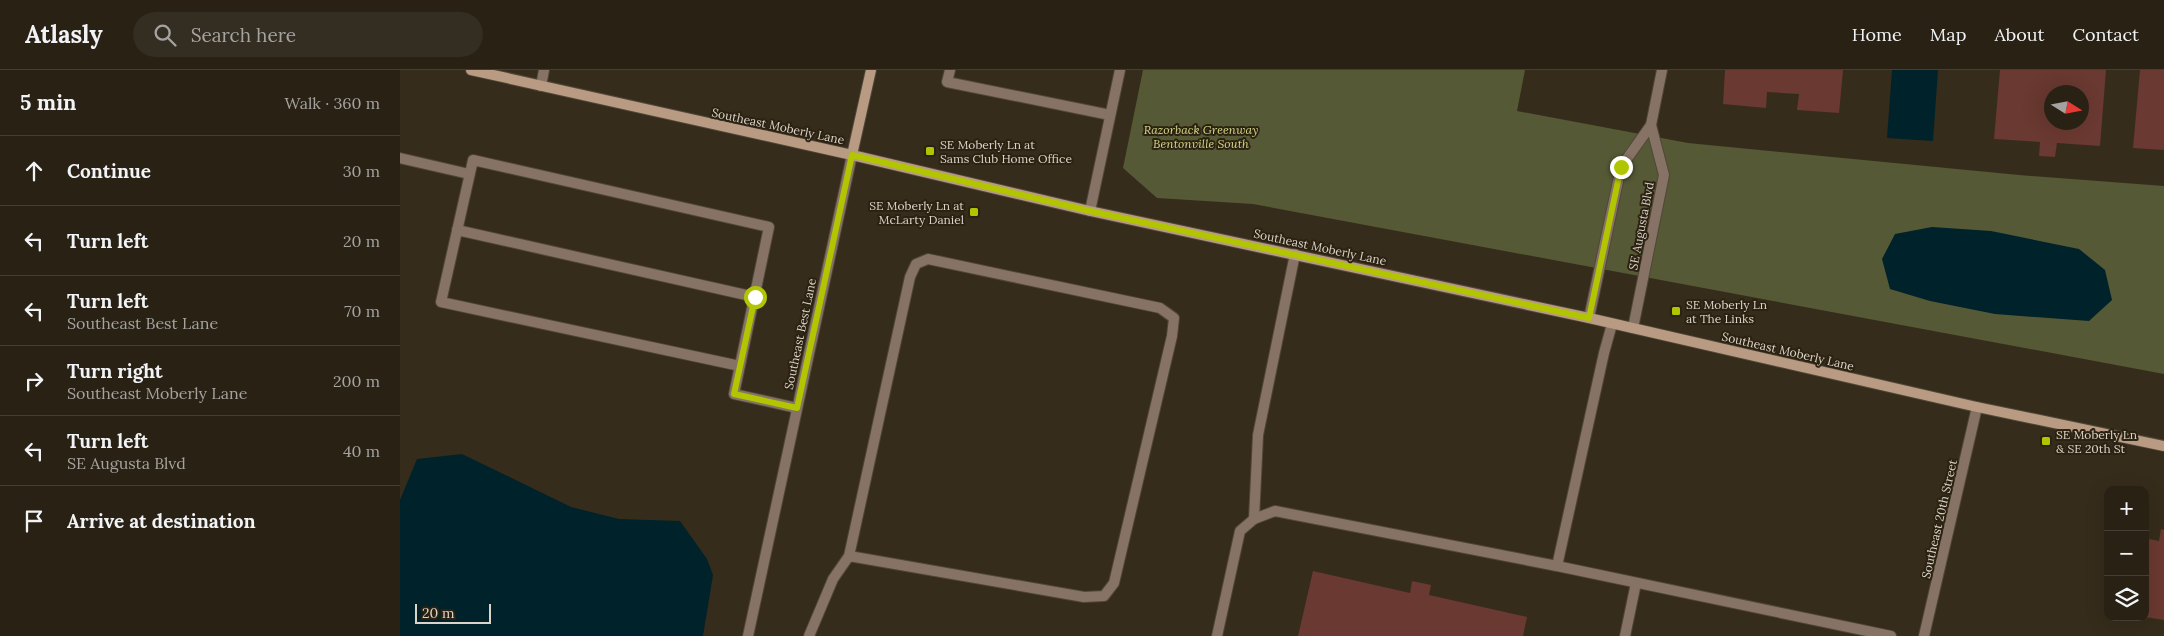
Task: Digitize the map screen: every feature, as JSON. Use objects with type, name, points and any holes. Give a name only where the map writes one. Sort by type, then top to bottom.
[{"type":"street","name":"Southeast Moberly Lane","points":[[470,70],[852,155],[1090,211],[1589,318],[1978,407],[2164,446]]},
{"type":"street","points":[[541,86],[544,70]]},
{"type":"street","points":[[852,155],[871,70]]},
{"type":"street","points":[[950,70],[947,82],[1110,116]]},
{"type":"street","points":[[1090,211],[1120,70]]},
{"type":"street","points":[[1589,318],[1621,167],[1651,125],[1662,70]]},
{"type":"street","name":"SE Augusta Blvd","points":[[1633,328],[1664,175],[1651,125]]},
{"type":"street","name":"Southeast Best Lane","points":[[748,636],[852,155]]},
{"type":"street","points":[[400,158],[469,174]]},
{"type":"street","points":[[740,366],[442,302],[473,160],[769,227],[755,297],[734,394],[797,408]]},
{"type":"street","points":[[457,230],[755,297]]},
{"type":"street","points":[[1254,519],[1258,435],[1295,254]]},
{"type":"street","points":[[809,636],[833,579],[848,556],[910,277],[916,264],[928,259],[938,261],[1160,308],[1174,318],[1172,336],[1114,583],[1104,596],[1084,597],[848,556]]},
{"type":"street","points":[[1558,566],[1612,324]]},
{"type":"street","name":"Southeast 20th Street","points":[[1924,636],[1978,407]]},
{"type":"street","points":[[1217,636],[1240,531],[1254,519],[1275,511],[1558,566],[1891,636]]},
{"type":"street","points":[[1625,636],[1636,583]]},
{"type":"green space","name":"Razorback Greenway Bentonville South","points":[[1143,70],[1525,70],[1517,111],[1688,143],[2019,175],[2164,186],[2164,374],[1253,204],[1157,198],[1123,168]]},
{"type":"water","points":[[1892,70],[1938,70],[1933,141],[1887,138]]},
{"type":"water","points":[[1932,227],[1991,231],[2079,249],[2105,270],[2112,300],[2089,321],[1995,314],[1930,301],[1890,289],[1882,259],[1895,234]]},
{"type":"water","points":[[462,454],[571,507],[619,519],[680,521],[707,559],[713,575],[703,636],[400,636],[400,500],[417,459]]},
{"type":"building","points":[[1725,70],[1843,70],[1839,113],[1797,110],[1799,94],[1767,92],[1766,108],[1723,104]]},
{"type":"building","points":[[2000,70],[2106,70],[2100,146],[2057,143],[2055,157],[2039,156],[2040,142],[1994,139]]},
{"type":"building","points":[[2140,70],[2164,70],[2164,150],[2133,148]]},
{"type":"building","points":[[2161,529],[2164,530],[2164,620],[2149,618],[2149,539],[2159,541]]},
{"type":"building","points":[[1313,571],[1410,593],[1412,581],[1431,585],[1429,595],[1527,617],[1523,636],[1298,636]]},
{"type":"place","name":"SE Moberly Ln at Sams Club Home Office","points":[[930,151]]},
{"type":"place","name":"SE Moberly Ln at McLarty Daniel","points":[[974,212]]},
{"type":"place","name":"SE Moberly Ln at The Links","points":[[1676,311]]},
{"type":"place","name":"SE Moberly Ln & SE 20th St","points":[[2046,441]]},
{"type":"route","points":[[755,297],[734,394],[797,408],[852,155],[1090,211],[1589,318],[1621,167]]}]
